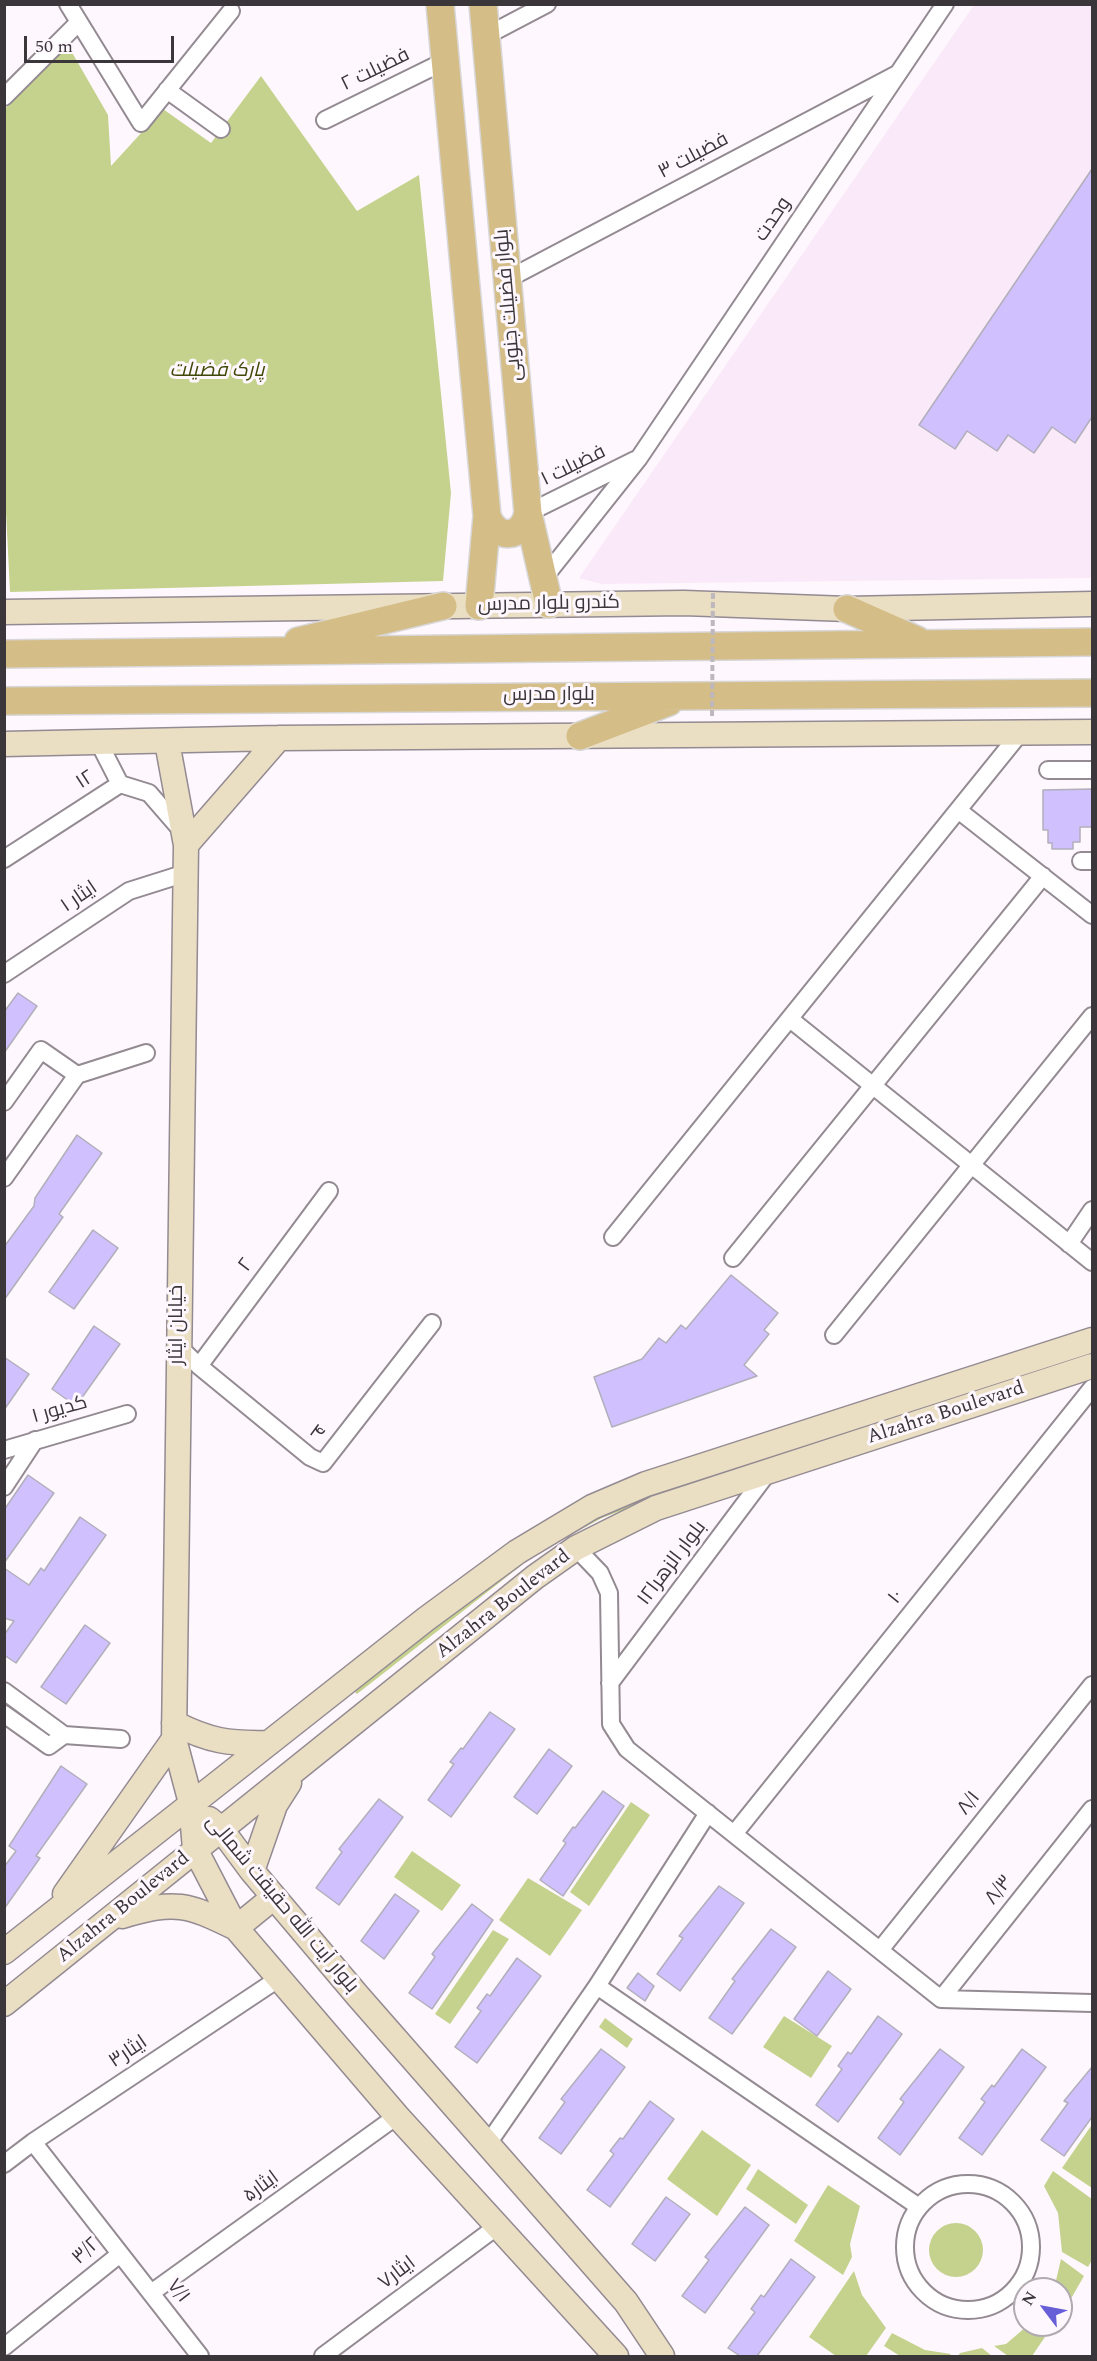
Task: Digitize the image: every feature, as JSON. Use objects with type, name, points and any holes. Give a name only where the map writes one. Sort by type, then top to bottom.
[{"type":"main road","points":[[440,4],[487,516],[479,606]]},
{"type":"main road","name":"بلوار فضیلت جنوبی","points":[[483,4],[528,513],[546,592]]},
{"type":"main road","points":[[457,189],[500,187]]},
{"type":"main road","points":[[487,516],[490,526],[498,533],[509,535],[519,531],[526,523],[528,513]]},
{"type":"main road","name":"کندرو بلوار مدرس","points":[[4,612],[479,606],[546,592],[684,603],[848,609],[1092,604]]},
{"type":"main road","points":[[253,652],[443,606]]},
{"type":"main road","points":[[848,609],[923,644]]},
{"type":"main road","points":[[4,654],[1092,642]]},
{"type":"main road","points":[[4,644],[35,654]]},
{"type":"main road","name":"بلوار مدرس","points":[[4,701],[686,695],[828,697],[1092,693]]},
{"type":"main road","points":[[580,736],[686,695]]},
{"type":"main road","points":[[4,744],[279,738],[1092,732]]},
{"type":"main road","points":[[185,839],[279,738]]},
{"type":"main road","points":[[167,742],[185,839]]},
{"type":"main road","name":"خیابان ایثار","points":[[185,839],[174,1731],[191,1803]]},
{"type":"main road","name":"Alzahra Boulevard","points":[[4,1952],[426,1619],[517,1552],[592,1507],[646,1484],[1092,1340]]},
{"type":"main road","name":"Alzahra Boulevard","points":[[4,2004],[114,1918],[195,1849],[535,1577],[576,1548],[656,1508],[1092,1366]]},
{"type":"main road","points":[[49,1917],[174,1731],[220,1742],[269,1743]]},
{"type":"main road","points":[[252,1871],[275,1805],[300,1767]]},
{"type":"main road","name":"بلوار آیت الله حقیقت شمالی","points":[[191,1803],[221,1829],[274,1897],[626,2302],[662,2356]]},
{"type":"main road","name":"بلوار آیت الله حقیقت شمالی","points":[[191,1803],[195,1849],[236,1928],[397,2116],[499,2225],[616,2356]]},
{"type":"main road","points":[[114,1918],[147,1909],[176,1905],[198,1909],[236,1928],[274,1897]]},
{"type":"main road","points":[[626,2302],[680,2356]]},
{"type":"street","points":[[68,4],[141,123],[231,11]]},
{"type":"street","points":[[486,36],[547,4]]},
{"type":"street","name":"وحدت","points":[[546,592],[945,4]]},
{"type":"street","points":[[4,97],[79,22]]},
{"type":"street","name":"فضیلت ۲","points":[[325,120],[445,61]]},
{"type":"street","name":"فضیلت ۳","points":[[508,279],[899,72]]},
{"type":"street","points":[[167,90],[221,129]]},
{"type":"street","name":"فضیلت ۱","points":[[528,513],[639,458]]},
{"type":"street","points":[[613,1237],[1021,732]]},
{"type":"street","points":[[99,743],[120,784]]},
{"type":"street","points":[[1048,770],[1092,770]]},
{"type":"street","name":"۱۲","points":[[4,859],[120,784],[149,793],[185,839]]},
{"type":"street","points":[[958,810],[1092,915]]},
{"type":"street","name":"ایثار ۱","points":[[4,974],[129,891],[186,873]]},
{"type":"street","points":[[733,1258],[1043,876]]},
{"type":"street","points":[[834,1335],[1092,1016]]},
{"type":"street","points":[[790,1018],[1092,1262]]},
{"type":"street","points":[[4,1102],[41,1050],[77,1075]]},
{"type":"street","points":[[4,1178],[77,1075],[146,1053]]},
{"type":"street","name":"۲","points":[[199,1366],[329,1191]]},
{"type":"street","points":[[1069,1244],[1092,1210]]},
{"type":"street","name":"۴","points":[[177,1345],[309,1457],[323,1463],[432,1323]]},
{"type":"street","name":"۱۰","points":[[734,1834],[1092,1388]]},
{"type":"street","name":"کدیور ۱","points":[[4,1450],[127,1414]]},
{"type":"street","points":[[4,1487],[36,1440]]},
{"type":"street","name":"بلوار الزهرا۱۲","points":[[610,1683],[769,1471]]},
{"type":"street","points":[[576,1548],[600,1572],[609,1593],[611,1724],[627,1749],[941,1998],[1092,2003]]},
{"type":"street","name":"۸/۱","points":[[880,1950],[1092,1685]]},
{"type":"street","points":[[4,1691],[64,1735],[121,1739]]},
{"type":"street","points":[[4,1714],[49,1746],[64,1735]]},
{"type":"street","name":"۸/۳","points":[[941,1998],[1092,1809]]},
{"type":"street","points":[[488,2145],[597,1986],[708,1813]]},
{"type":"street","name":"ایثار۳","points":[[4,2164],[33,2142],[278,1979]]},
{"type":"street","points":[[597,1986],[919,2207]]},
{"type":"street","name":"ایثار۵","points":[[151,2294],[397,2116]]},
{"type":"street","name":"۳/۲","points":[[4,2346],[120,2254],[33,2142]]},
{"type":"street","points":[[962,2184],[986,2186],[1008,2197],[1024,2216],[1031,2240],[1029,2265],[1017,2286],[999,2302],[975,2310],[951,2308],[928,2297],[912,2278],[905,2254],[907,2230],[919,2207],[937,2192],[962,2184]]},
{"type":"street","name":"ایثار۷","points":[[323,2356],[499,2225]]},
{"type":"street","name":"۷/۱","points":[[120,2254],[200,2356]]},
{"type":"path","points":[[712,716],[713,592]]},
{"type":"shaded area","points":[[974,5],[1092,5],[1092,578],[602,584],[579,578]]},
{"type":"green space","name":"پارک فضیلت","points":[[66,42],[108,115],[111,166],[163,109],[211,143],[261,76],[357,211],[419,175],[451,493],[443,581],[10,592],[4,472],[4,110]]},
{"type":"green space","points":[[1092,1346],[1092,1358],[660,1496],[602,1518],[536,1554],[357,1694],[352,1689],[530,1550],[587,1516]]},
{"type":"green space","points":[[631,1802],[650,1815],[589,1906],[570,1892]]},
{"type":"green space","points":[[412,1851],[461,1885],[442,1911],[394,1877]]},
{"type":"green space","points":[[528,1878],[582,1910],[550,1956],[499,1920]]},
{"type":"green space","points":[[493,1930],[509,1939],[450,2024],[435,2014]]},
{"type":"green space","points":[[784,2016],[832,2046],[811,2078],[763,2047]]},
{"type":"green space","points":[[605,2018],[633,2039],[627,2048],[599,2027]]},
{"type":"green space","points":[[1092,2127],[1092,2188],[1062,2168]]},
{"type":"green space","points":[[702,2130],[751,2165],[717,2216],[667,2179]]},
{"type":"green space","points":[[758,2169],[808,2205],[796,2224],[746,2189]]},
{"type":"green space","points":[[1053,2171],[1092,2199],[1092,2260],[1088,2267],[1062,2252],[1058,2213],[1044,2186]]},
{"type":"green space","points":[[828,2185],[860,2206],[850,2244],[852,2257],[843,2275],[794,2241]]},
{"type":"green space","points":[[951,2223],[961,2223],[971,2227],[979,2235],[983,2250],[979,2265],[971,2273],[961,2277],[951,2277],[941,2273],[933,2265],[929,2255],[929,2245],[933,2235],[941,2227]]},
{"type":"green space","points":[[1061,2259],[1084,2276],[1073,2295],[1073,2277],[1057,2277]]},
{"type":"green space","points":[[854,2271],[862,2295],[886,2328],[866,2356],[836,2356],[809,2337]]},
{"type":"green space","points":[[892,2333],[925,2350],[951,2354],[949,2356],[900,2356],[884,2346]]},
{"type":"green space","points":[[1014,2337],[1045,2337],[1032,2356],[1008,2356],[994,2346],[1006,2344]]},
{"type":"green space","points":[[982,2348],[992,2356],[958,2356],[960,2353]]},
{"type":"building","points":[[1092,169],[1092,417],[1075,443],[1052,427],[1034,453],[1008,435],[997,451],[967,431],[955,449],[919,425]]},
{"type":"building","points":[[1092,789],[1092,827],[1080,827],[1080,842],[1073,842],[1073,849],[1052,849],[1052,843],[1048,843],[1048,830],[1043,830],[1043,790]]},
{"type":"building","points":[[18,993],[37,1006],[4,1053],[4,1012]]},
{"type":"building","points":[[77,1135],[102,1153],[59,1214],[63,1217],[4,1300],[4,1247],[34,1206],[35,1198]]},
{"type":"building","points":[[93,1230],[118,1248],[74,1309],[49,1292]]},
{"type":"building","points":[[731,1275],[778,1313],[764,1330],[769,1334],[744,1365],[757,1376],[612,1427],[594,1377],[642,1359],[659,1338],[666,1343],[681,1325],[686,1329]]},
{"type":"building","points":[[94,1326],[120,1344],[76,1406],[52,1389]]},
{"type":"building","points":[[4,1357],[29,1374],[4,1410]]},
{"type":"building","points":[[28,1475],[54,1493],[4,1563],[4,1510]]},
{"type":"building","points":[[80,1517],[106,1535],[16,1663],[4,1655],[4,1635],[14,1621],[4,1618],[4,1568],[29,1585],[41,1568],[44,1571]]},
{"type":"building","points":[[85,1625],[110,1643],[66,1704],[41,1687]]},
{"type":"building","points":[[490,1712],[515,1729],[451,1817],[428,1800],[454,1764],[450,1762],[461,1748],[463,1749]]},
{"type":"building","points":[[549,1749],[572,1766],[537,1814],[514,1797]]},
{"type":"building","points":[[61,1766],[87,1784],[36,1856],[40,1858],[4,1909],[4,1867],[16,1851],[9,1846]]},
{"type":"building","points":[[603,1791],[624,1806],[563,1896],[540,1880],[566,1843],[563,1841]]},
{"type":"building","points":[[379,1799],[403,1817],[339,1905],[316,1888],[342,1852],[339,1849]]},
{"type":"building","points":[[719,1886],[744,1903],[680,1991],[657,1974],[683,1938],[679,1936]]},
{"type":"building","points":[[395,1894],[419,1911],[384,1959],[361,1941]]},
{"type":"building","points":[[472,1904],[493,1920],[432,2009],[409,1993],[435,1957],[432,1954]]},
{"type":"building","points":[[771,1929],[796,1947],[732,2034],[709,2018],[735,1981],[732,1979]]},
{"type":"building","points":[[517,1958],[541,1976],[477,2063],[455,2047],[481,2011],[477,2008],[487,1994],[490,1996]]},
{"type":"building","points":[[828,1971],[851,1989],[817,2036],[794,2019]]},
{"type":"building","points":[[638,1973],[654,1986],[645,2001],[627,1988]]},
{"type":"building","points":[[878,2016],[902,2034],[838,2122],[816,2105],[842,2069],[838,2066],[848,2052],[851,2054]]},
{"type":"building","points":[[601,2049],[625,2067],[561,2154],[539,2138],[565,2102],[561,2099]]},
{"type":"building","points":[[940,2049],[964,2067],[900,2155],[878,2138],[904,2102],[900,2099]]},
{"type":"building","points":[[1022,2049],[1046,2067],[982,2155],[959,2138],[985,2102],[981,2099],[992,2085],[994,2087]]},
{"type":"building","points":[[1092,2067],[1092,2117],[1064,2156],[1041,2140],[1068,2103],[1064,2101]]},
{"type":"building","points":[[650,2101],[674,2119],[610,2207],[587,2190],[614,2154],[610,2151],[620,2138],[623,2139]]},
{"type":"building","points":[[666,2197],[690,2214],[655,2261],[632,2244]]},
{"type":"building","points":[[745,2207],[769,2225],[705,2313],[682,2296],[709,2260],[705,2257]]},
{"type":"building","points":[[791,2259],[815,2277],[757,2356],[740,2356],[728,2348],[755,2312],[751,2309],[761,2295],[764,2297]]}]
